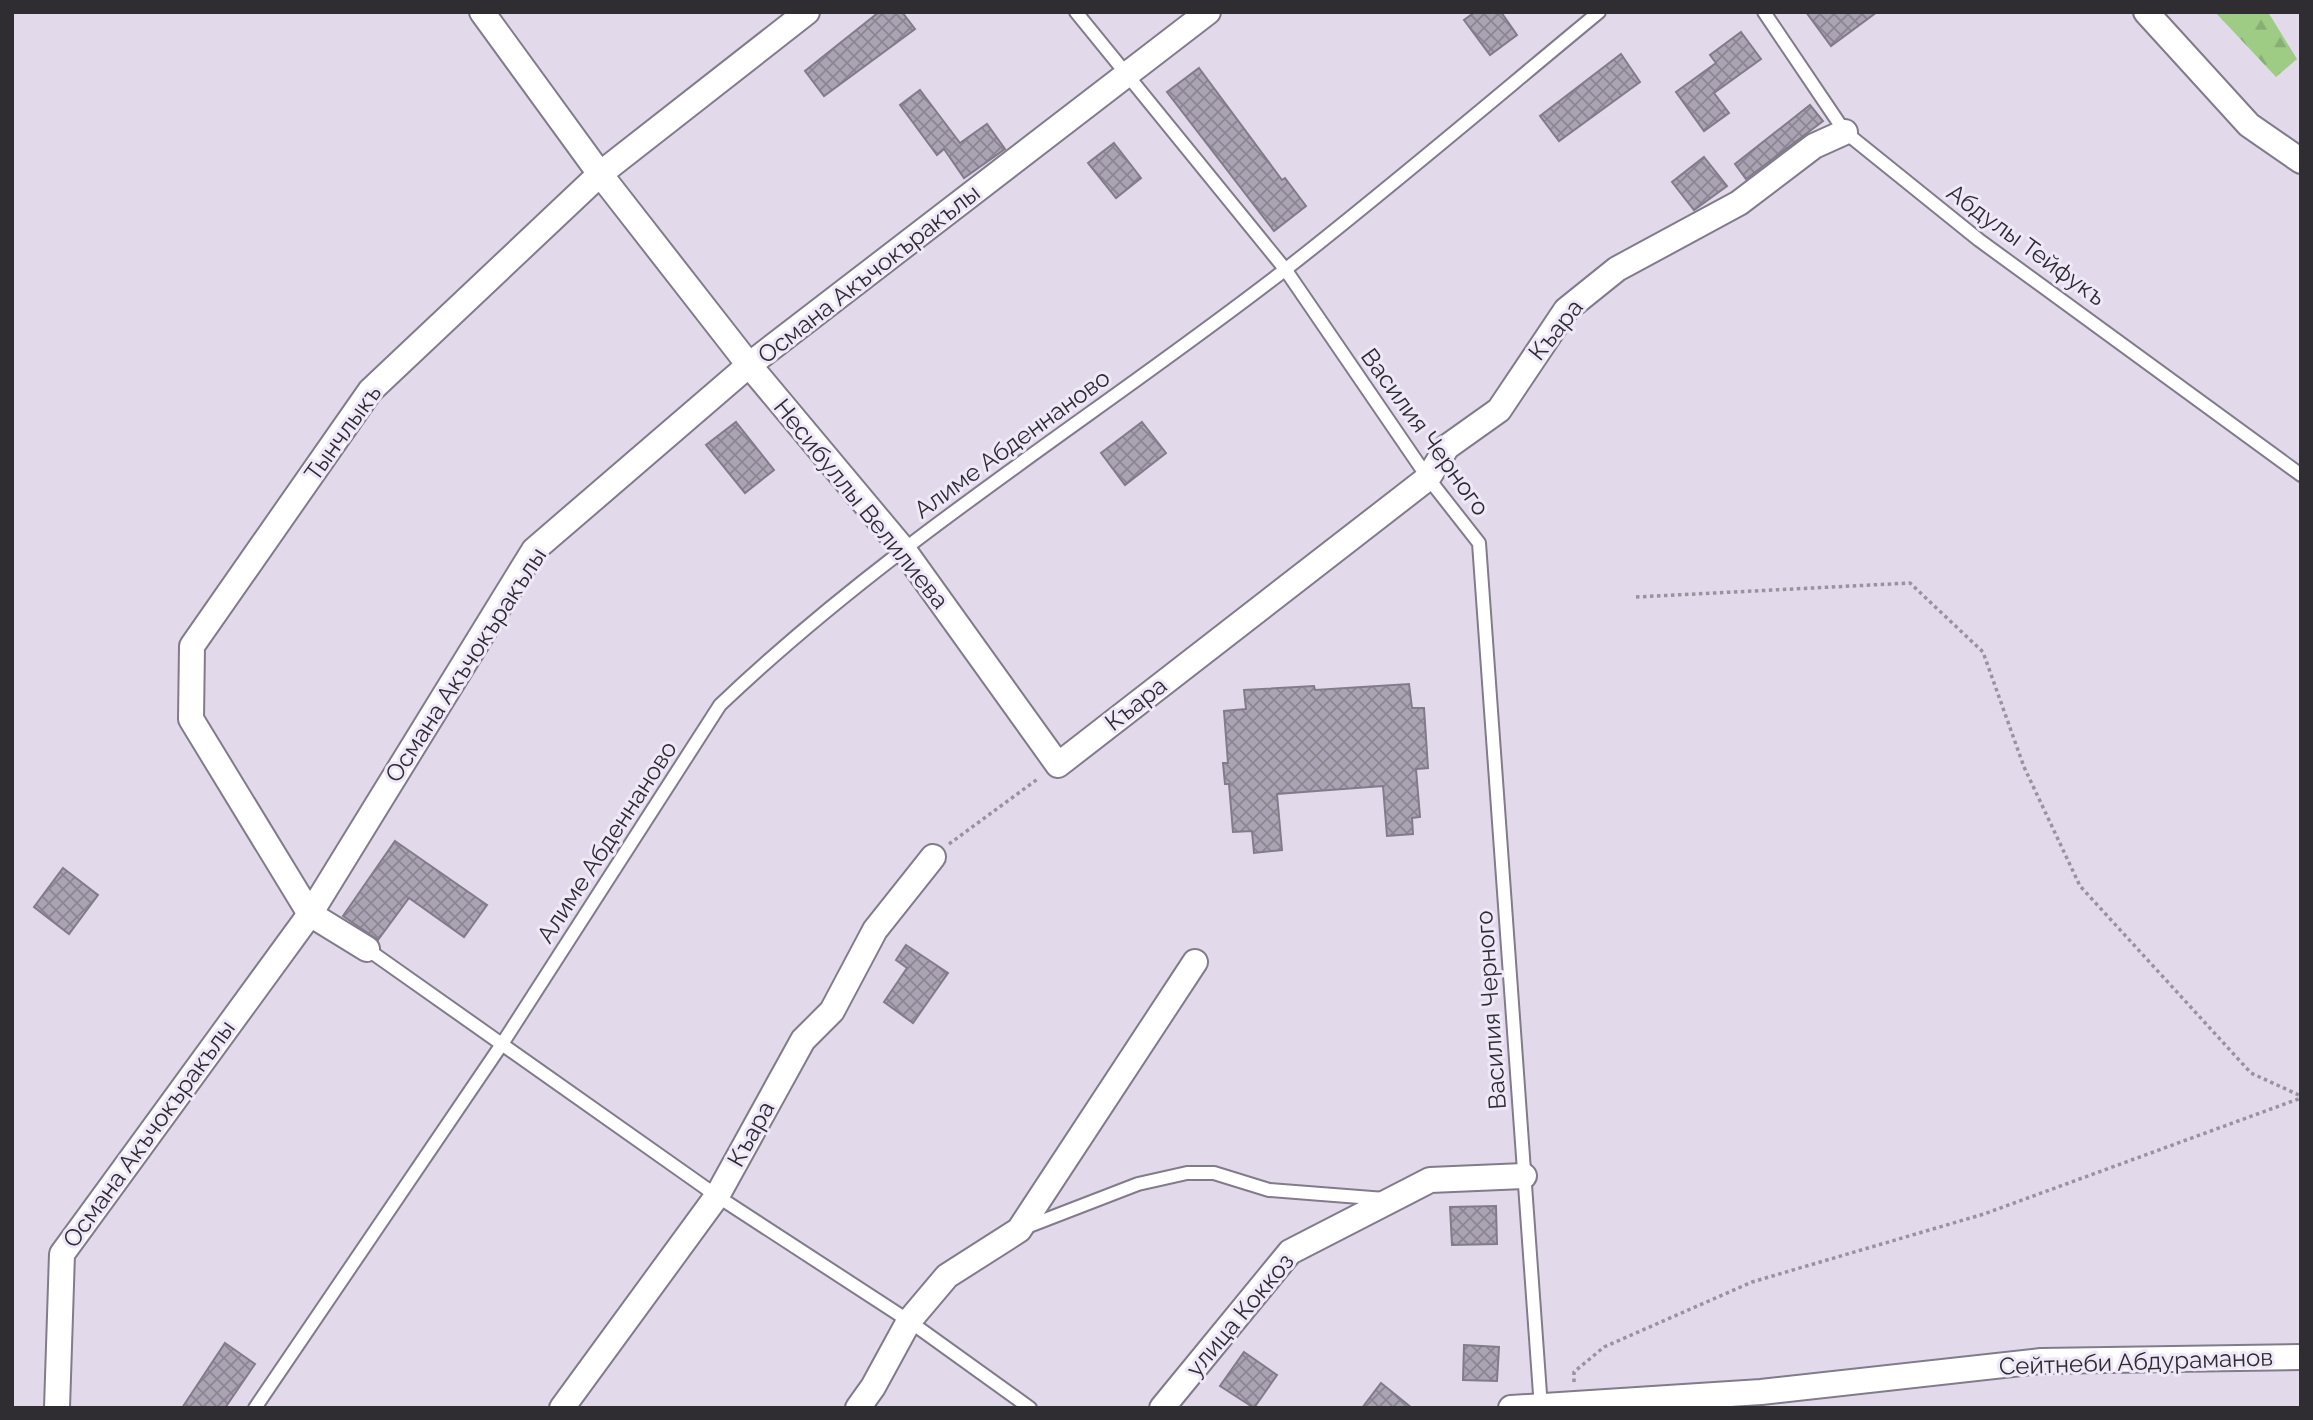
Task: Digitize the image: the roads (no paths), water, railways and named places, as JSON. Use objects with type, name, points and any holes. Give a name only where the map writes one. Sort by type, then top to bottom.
[{"type":"street","name":"Несибуллы Велилиева","points":[[482,12],[600,174],[749,365],[903,549],[1058,765]]},
{"type":"street","name":"Тынчлыкъ","points":[[367,949],[310,914],[191,719],[192,646],[370,391],[600,174],[807,12]]},
{"type":"street","name":"Османа Акъчокъракълы","points":[[57,1408],[62,1254],[310,914],[534,550],[749,365],[1208,12]]},
{"type":"street","points":[[2146,12],[2249,125],[2301,161]]},
{"type":"street","name":"Къара","points":[[1058,765],[1428,478],[1447,447],[1499,410],[1566,310],[1617,269],[1739,203],[1814,146],[1846,132]]},
{"type":"street","name":"Къара","points":[[562,1408],[717,1196],[803,1040],[832,1011],[875,930],[933,857]]},
{"type":"street","points":[[858,1408],[873,1387],[909,1321],[947,1276],[1019,1230],[1195,962]]},
{"type":"street","name":"улица Коккоз","points":[[1162,1408],[1290,1252],[1430,1180],[1524,1176]]},
{"type":"street","name":"Сейтнеби Абдураманов","points":[[1511,1408],[1761,1392],[2040,1361],[2301,1357]]},
{"type":"lane","name":"Василия Черного","points":[[1076,12],[1285,269],[1428,478],[1479,543],[1541,1408]]},
{"type":"lane","name":"Алиме Абденнаново","points":[[255,1408],[502,1044],[720,705],[765,662],[903,549],[1285,269],[1599,12]]},
{"type":"lane","name":"Абдулы Тейфукъ","points":[[1764,12],[1846,132],[1979,240],[2301,475]]},
{"type":"lane","points":[[367,949],[717,1196],[909,1321],[1030,1408]]},
{"type":"lane","points":[[1019,1230],[1138,1184],[1187,1173],[1214,1173],[1269,1190],[1392,1200]]}]
